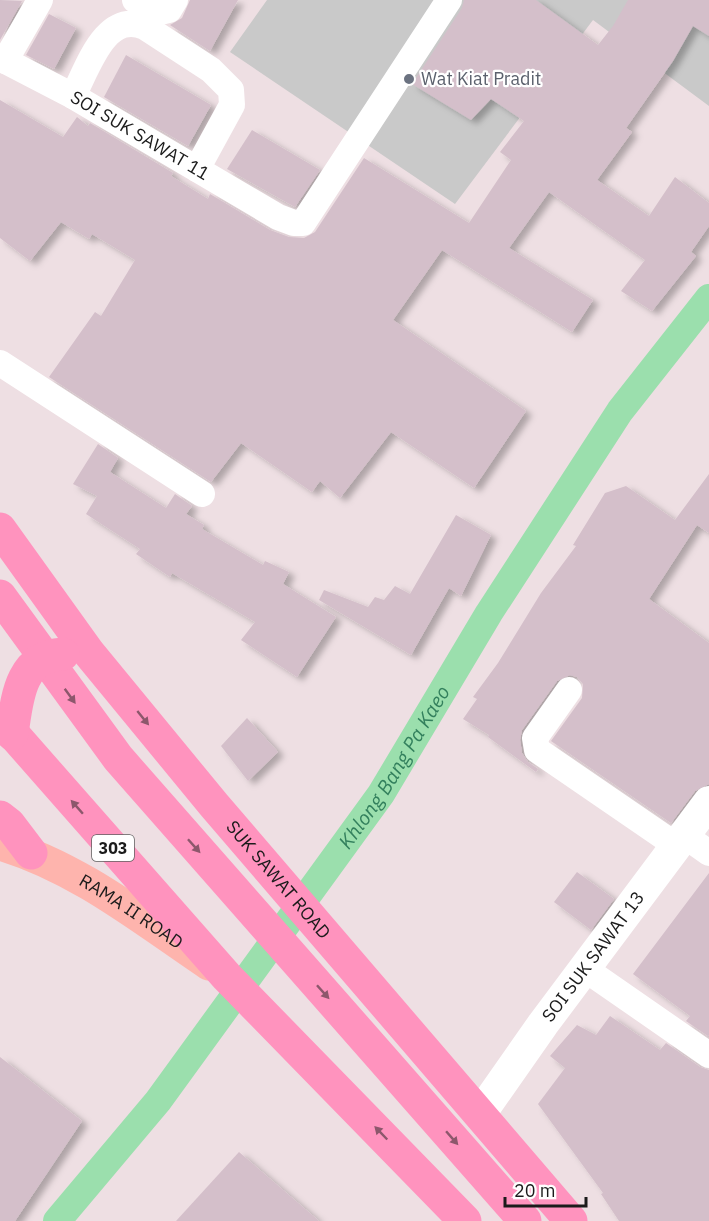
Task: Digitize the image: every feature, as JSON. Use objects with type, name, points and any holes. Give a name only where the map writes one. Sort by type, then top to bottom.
[{"type":"main road","name":"SUK SAWAT ROAD","points":[[0,529],[89,653],[214,805],[571,1221]]},
{"type":"main road","points":[[0,587],[24,592],[54,606]]},
{"type":"main road","points":[[0,596],[69,694],[126,767],[525,1221]]},
{"type":"main road","points":[[6,726],[20,685],[34,665],[56,654],[89,653]]},
{"type":"main road","name":"303","points":[[6,726],[227,976],[465,1221]]},
{"type":"main road","name":"RAMA II ROAD","points":[[0,817],[9,824],[15,849],[78,876],[227,976]]},
{"type":"street","points":[[2,59],[40,0]]},
{"type":"street","points":[[135,0],[157,13],[169,10],[175,0]]},
{"type":"street","name":"SOI SUK SAWAT 11","points":[[2,59],[73,96],[278,217],[294,223],[303,223],[449,0]]},
{"type":"street","points":[[73,96],[108,32],[121,24],[137,24],[145,27],[212,70],[227,83],[234,97],[232,105],[197,168]]},
{"type":"street","points":[[0,363],[202,494]]},
{"type":"street","points":[[569,690],[535,738],[537,750],[690,845]]},
{"type":"street","name":"SOI SUK SAWAT 13","points":[[480,1114],[585,969],[690,845],[709,802]]},
{"type":"street","points":[[585,969],[709,1055]]},
{"type":"shaded area","name":"Wat Kiat Pradit","points":[[267,0],[709,0],[709,106],[593,20],[455,204],[230,52]]},
{"type":"building","points":[[0,0],[22,1],[0,40]]},
{"type":"building","points":[[190,0],[238,0],[210,51],[170,25],[182,18]]},
{"type":"building","points":[[464,0],[536,0],[598,45],[613,26],[628,0],[709,0],[709,36],[693,26],[673,61],[626,128],[632,132],[597,180],[649,216],[675,177],[709,203],[709,226],[691,252],[696,256],[652,311],[621,291],[645,260],[549,192],[509,248],[593,300],[572,332],[442,250],[393,320],[526,411],[474,488],[391,432],[340,498],[320,481],[312,492],[241,443],[211,482],[49,377],[95,312],[101,316],[135,260],[92,234],[89,239],[61,222],[30,261],[0,238],[0,100],[63,137],[77,117],[88,126],[90,123],[173,173],[171,176],[208,199],[210,194],[270,230],[289,237],[304,238],[315,232],[364,158],[469,223],[511,160],[500,152],[524,121],[491,99],[471,120],[412,84],[462,8]]},
{"type":"building","points":[[49,14],[76,28],[54,69],[26,55]]},
{"type":"building","points":[[126,55],[211,105],[188,146],[104,97]]},
{"type":"building","points":[[252,130],[320,170],[295,207],[227,169]]},
{"type":"building","points":[[98,444],[118,458],[110,472],[166,508],[175,494],[192,506],[186,514],[204,525],[202,529],[263,565],[265,561],[289,572],[283,584],[336,617],[297,677],[241,640],[255,622],[172,573],[170,577],[136,554],[140,549],[86,514],[97,496],[73,484]]},
{"type":"building","points":[[709,474],[709,533],[697,525],[649,599],[709,643],[709,784],[695,791],[671,823],[551,741],[582,698],[583,684],[577,677],[570,675],[557,681],[522,730],[520,740],[522,753],[528,762],[538,769],[536,772],[488,737],[489,735],[463,719],[477,699],[473,697],[498,663],[541,593],[576,546],[573,545],[605,493],[626,486],[675,520]]},
{"type":"building","points":[[456,515],[491,535],[461,596],[449,588],[411,655],[319,600],[324,590],[368,607],[375,597],[384,600],[395,586],[410,594]]},
{"type":"building","points":[[247,718],[278,752],[248,781],[221,746]]},
{"type":"building","points":[[577,872],[614,899],[591,930],[554,902]]},
{"type":"building","points":[[709,873],[708,1036],[686,1021],[690,1016],[633,974]]},
{"type":"building","points":[[610,1016],[660,1050],[666,1043],[700,1067],[709,1070],[709,1221],[619,1221],[601,1194],[603,1193],[538,1104],[565,1068],[550,1056],[577,1025],[596,1035]]},
{"type":"building","points":[[0,1057],[82,1121],[15,1221],[0,1221]]},
{"type":"building","points":[[239,1152],[319,1221],[176,1221]]},
{"type":"waterway","name":"Khlong Bang Pa Kaeo","points":[[57,1221],[158,1101],[381,794],[489,613],[620,411],[709,298]]},
{"type":"place","name":"Wat Kiat Pradit","points":[[409,79]]}]
